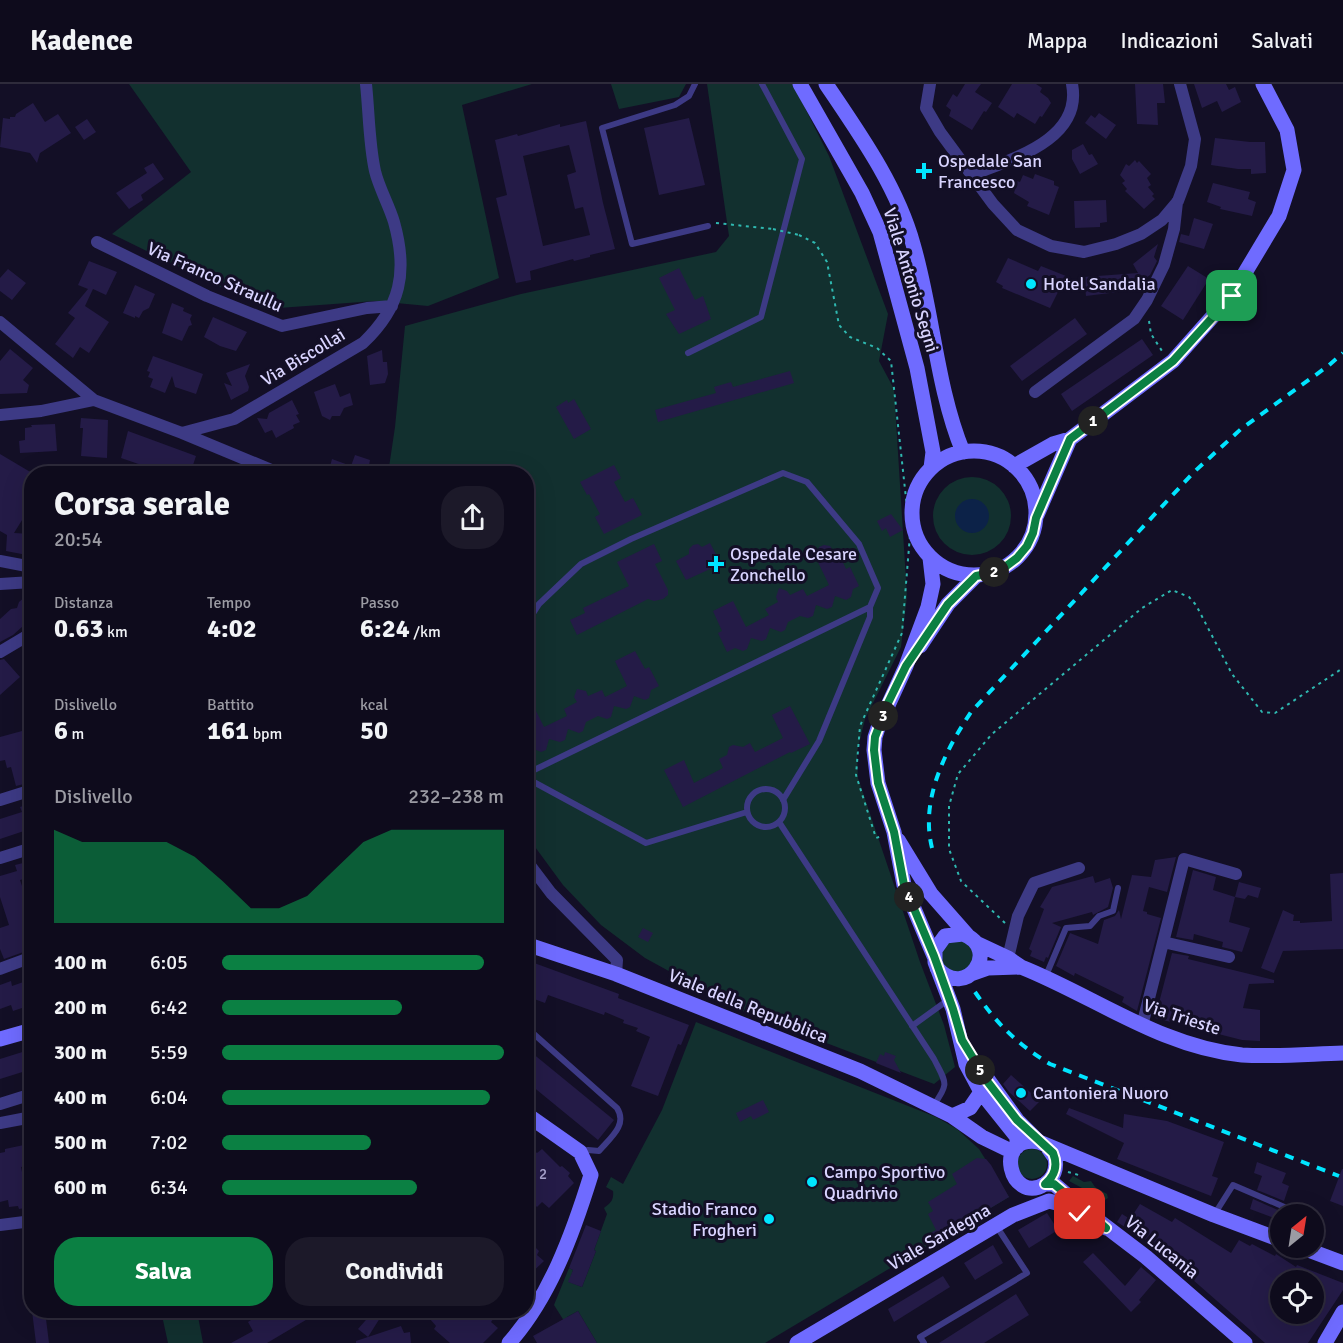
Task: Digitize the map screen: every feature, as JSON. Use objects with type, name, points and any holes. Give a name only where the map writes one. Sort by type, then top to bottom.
[{"type":"street","name":"Via Biscollai","points":[[182,434],[234,419],[363,343],[377,330],[392,306],[402,270],[394,223],[375,171],[366,84]]},
{"type":"street","name":"Viale Antonio Segni","points":[[800,84],[862,193],[880,232],[917,368],[933,452],[931,468]]},
{"type":"street","name":"Viale Antonio Segni","points":[[826,84],[883,174],[913,243],[951,419],[963,452]]},
{"type":"street","points":[[930,84],[926,108],[940,132],[993,204],[1017,230],[1051,246],[1084,252],[1116,244],[1141,234],[1162,220],[1178,201]]},
{"type":"street","points":[[972,175],[1035,149],[1054,136],[1068,114],[1073,92],[1072,84]]},
{"type":"street","points":[[1035,392],[1134,319],[1147,300],[1164,265],[1174,229],[1178,201],[1191,166],[1195,139],[1180,84]]},
{"type":"street","points":[[1014,466],[1053,444],[1070,439],[1173,361],[1232,296],[1279,216],[1294,170],[1287,130],[1263,84]]},
{"type":"street","name":"Via Franco Straullu","points":[[97,242],[207,296],[282,326],[367,308],[392,306]]},
{"type":"street","points":[[0,322],[94,399],[261,466]]},
{"type":"street","points":[[0,416],[41,411],[94,399]]},
{"type":"street","points":[[1036,518],[1031,489],[1024,477],[1003,458],[977,451],[963,452],[941,460],[931,468],[915,491],[912,512],[915,534],[921,547],[930,558],[952,571],[976,576],[1005,567],[1017,558],[1030,540],[1036,518],[1070,439]]},
{"type":"street","points":[[930,558],[933,584],[928,607],[906,666],[875,737],[874,750],[878,783],[894,832],[904,885],[951,1004],[962,1040],[966,1064],[1017,1120],[1053,1153],[1056,1164],[1053,1175],[1047,1184],[1013,1215]]},
{"type":"street","points":[[0,561],[24,566]]},
{"type":"street","points":[[906,666],[948,604],[976,576]]},
{"type":"street","points":[[0,584],[24,582]]},
{"type":"street","points":[[0,652],[24,638]]},
{"type":"street","points":[[0,800],[24,792]]},
{"type":"street","points":[[894,832],[931,894],[972,939],[980,956],[979,963],[955,992],[951,1004]]},
{"type":"street","points":[[0,858],[24,850]]},
{"type":"street","points":[[1142,1026],[1184,859],[1236,874]]},
{"type":"street","points":[[1008,958],[1018,916],[1035,883],[1079,868]]},
{"type":"street","points":[[534,871],[550,893],[617,960],[616,974]]},
{"type":"street","points":[[967,976],[948,978],[935,962],[937,944],[945,936],[957,933],[972,939]]},
{"type":"street","name":"Via Trieste","points":[[972,939],[1021,967],[1142,1026],[1198,1046],[1240,1054],[1278,1056],[1343,1053]]},
{"type":"street","points":[[1163,942],[1229,957]]},
{"type":"street","name":"Viale della Repubblica","points":[[534,947],[616,974],[860,1071],[952,1116],[982,1137],[1015,1149]]},
{"type":"street","points":[[0,969],[24,960]]},
{"type":"street","name":"Via Trieste","points":[[967,976],[988,968],[1021,967]]},
{"type":"street","points":[[0,1039],[24,1032]]},
{"type":"street","points":[[952,1116],[970,1108],[984,1086]]},
{"type":"street","points":[[984,1086],[1017,1137],[1010,1166],[1015,1179],[1028,1187],[1047,1184]]},
{"type":"street","points":[[0,1104],[24,1096]]},
{"type":"street","points":[[0,1123],[24,1118]]},
{"type":"street","points":[[534,1120],[580,1152],[591,1174],[542,1299],[534,1310]]},
{"type":"street","points":[[1015,1149],[1029,1141],[1042,1143],[1270,1236]]},
{"type":"street","name":"Via Lucania","points":[[1047,1184],[1146,1257],[1245,1343]]},
{"type":"street","name":"Viale Sardegna","points":[[797,1343],[1013,1215],[1050,1201],[1064,1205],[1106,1228]]},
{"type":"street","points":[[0,1225],[24,1222]]},
{"type":"street","points":[[1324,1255],[1340,1261]]},
{"type":"street","points":[[1325,1343],[1343,1312]]},
{"type":"street","points":[[509,1343],[528,1318]]},
{"type":"lane","points":[[695,84],[689,96],[675,105],[603,128],[632,244],[708,226]]},
{"type":"lane","points":[[688,353],[761,317],[802,159],[762,84]]},
{"type":"lane","points":[[534,612],[539,604],[581,564],[631,539],[783,473],[807,482],[859,544],[878,588],[870,607],[870,617],[819,741],[783,800]]},
{"type":"lane","points":[[534,767],[870,607]]},
{"type":"lane","points":[[534,782],[646,843],[747,812]]},
{"type":"lane","points":[[768,790],[779,795],[783,800],[784,812],[779,822],[769,827],[757,825],[749,817],[747,812],[749,800],[757,792],[768,790]]},
{"type":"lane","points":[[779,822],[946,1082],[944,1090],[933,1107]]},
{"type":"lane","points":[[1045,978],[1066,928],[1090,926],[1099,916],[1113,911],[1118,888]]},
{"type":"lane","points":[[912,1026],[951,1004]]},
{"type":"lane","points":[[534,1034],[617,1107],[622,1115],[621,1124],[599,1151],[580,1152]]},
{"type":"lane","points":[[1214,1215],[1233,1185],[1277,1204]]},
{"type":"lane","points":[[924,1343],[920,1337],[1027,1273],[997,1226]]},
{"type":"path","points":[[708,226],[717,223],[773,229],[799,235],[815,243],[827,262],[839,325],[850,337],[877,348],[891,361],[910,535],[902,633],[860,726],[856,775],[876,838],[894,832]]},
{"type":"path","points":[[1147,315],[1152,334],[1162,351]]},
{"type":"path","points":[[1013,931],[961,881],[949,849],[949,806],[958,774],[992,734],[1142,608],[1172,590],[1189,597],[1196,604],[1232,674],[1262,712],[1275,713],[1343,668]]},
{"type":"green space","points":[[129,84],[532,84],[462,105],[499,278],[428,306],[375,301],[265,309],[112,234],[191,172]]},
{"type":"green space","points":[[611,84],[686,84],[679,97],[619,109]]},
{"type":"green space","name":"Ospedale Cesare Zonchello","points":[[707,84],[793,84],[829,156],[888,314],[879,361],[894,389],[907,596],[901,647],[865,719],[857,752],[858,778],[920,962],[944,1025],[955,1067],[934,1084],[740,1010],[645,958],[601,925],[563,885],[534,846],[534,466],[389,466],[405,326],[521,294],[716,252],[729,236]]},
{"type":"green space","points":[[972,477],[987,480],[1000,488],[1008,501],[1011,516],[1008,531],[1000,544],[987,552],[972,555],[957,552],[944,544],[936,531],[933,516],[936,501],[944,488],[957,480]]},
{"type":"green space","points":[[957,940],[968,945],[973,956],[968,967],[957,972],[946,967],[941,956],[946,945]]},
{"type":"green space","name":"Stadio Franco Frogheri","points":[[696,1022],[936,1117],[957,1129],[979,1149],[1009,1197],[765,1343],[597,1343],[578,1311],[567,1317],[566,1324],[554,1305],[569,1268],[573,1270],[569,1282],[582,1287],[607,1214],[604,1208],[613,1197],[613,1191],[606,1187],[611,1177],[623,1184],[662,1110]]},
{"type":"green space","points":[[1032,1149],[1042,1154],[1047,1164],[1042,1174],[1032,1179],[1022,1174],[1017,1164],[1022,1154]]},
{"type":"green space","points":[[1073,1176],[1084,1182],[1091,1181],[1095,1187],[1107,1194],[1108,1198],[1105,1200],[1091,1193],[1085,1193],[1082,1188],[1069,1181]]},
{"type":"green space","points":[[163,1318],[198,1318],[203,1343],[168,1343]]},
{"type":"water","points":[[972,499],[984,504],[989,516],[984,528],[972,533],[960,528],[955,516],[960,504]]},
{"type":"building","points":[[965,84],[981,84],[975,92],[992,103],[972,130],[949,116],[951,110],[946,106],[953,94],[957,97]]},
{"type":"building","points":[[1012,84],[1036,84],[1042,88],[1040,92],[1051,103],[1035,124],[1017,113],[1014,118],[998,107]]},
{"type":"building","points":[[1135,84],[1163,84],[1165,103],[1157,103],[1158,125],[1137,124]]},
{"type":"building","points":[[1194,84],[1226,84],[1229,90],[1235,87],[1241,102],[1222,112],[1217,101],[1202,108]]},
{"type":"building","points":[[33,103],[45,122],[58,114],[71,133],[40,153],[37,163],[30,153],[0,147],[3,118],[15,117]]},
{"type":"building","points":[[1099,113],[1116,125],[1106,139],[1085,123],[1091,115],[1095,118]]},
{"type":"building","points":[[689,118],[705,185],[659,195],[644,128]]},
{"type":"building","points":[[87,119],[96,132],[84,140],[75,127]]},
{"type":"building","points":[[586,121],[615,249],[530,271],[531,280],[516,283],[496,198],[507,195],[495,140],[560,124],[560,127]],"holes":[[[569,145],[576,172],[567,175],[575,209],[583,207],[590,235],[543,246],[523,156]]]},
{"type":"building","points":[[1215,138],[1265,142],[1266,173],[1251,174],[1251,169],[1211,165]]},
{"type":"building","points":[[1083,144],[1098,164],[1080,174],[1072,159],[1072,150]]},
{"type":"building","points":[[1135,160],[1137,163],[1139,161],[1151,174],[1147,178],[1151,185],[1148,187],[1155,199],[1144,209],[1125,191],[1127,189],[1122,183],[1125,181],[1120,175],[1126,164],[1129,166]]},
{"type":"building","points":[[153,163],[164,179],[141,195],[143,200],[129,209],[116,193],[147,173],[144,168]]},
{"type":"building","points":[[1035,174],[1054,181],[1054,185],[1059,187],[1049,215],[1027,206],[1029,202],[1014,193],[1017,181],[1020,182],[1023,175],[1033,179]]},
{"type":"building","points":[[1213,183],[1250,192],[1248,199],[1256,202],[1252,216],[1220,209],[1221,207],[1207,202]]},
{"type":"building","points":[[1106,200],[1107,222],[1100,223],[1100,227],[1075,228],[1074,201]]},
{"type":"building","points":[[1194,218],[1213,224],[1204,249],[1179,242],[1181,234],[1189,236]]},
{"type":"building","points":[[1158,244],[1154,257],[1157,261],[1150,275],[1142,281],[1142,289],[1086,296],[1084,277],[1138,273],[1133,264]]},
{"type":"building","name":"Hotel Sandalia","points":[[1008,258],[1038,271],[1041,266],[1066,276],[1050,308],[1002,288],[1003,286],[996,282]]},
{"type":"building","points":[[89,261],[117,272],[106,295],[93,289],[85,306],[109,322],[89,353],[80,347],[73,358],[55,344],[75,318],[68,313],[88,289],[78,285]]},
{"type":"building","points":[[1188,266],[1209,279],[1183,320],[1161,306]]},
{"type":"building","points":[[679,268],[695,300],[703,296],[711,319],[679,334],[666,314],[675,310],[659,278]]},
{"type":"building","points":[[8,269],[26,283],[12,300],[0,291],[0,278]]},
{"type":"building","points":[[135,285],[155,294],[149,308],[143,311],[139,318],[123,313]]},
{"type":"building","points":[[172,303],[184,308],[183,311],[192,315],[190,319],[192,325],[189,326],[182,341],[162,333]]},
{"type":"building","points":[[213,317],[247,332],[236,351],[220,346],[204,337]]},
{"type":"building","points":[[1075,318],[1087,334],[1022,381],[1010,366]]},
{"type":"building","points":[[1142,339],[1153,355],[1072,411],[1061,394]]},
{"type":"building","points":[[10,349],[33,368],[23,380],[29,385],[27,393],[0,394],[0,361]]},
{"type":"building","points":[[382,350],[383,362],[387,362],[388,374],[385,383],[370,385],[367,356]]},
{"type":"building","points":[[153,356],[203,374],[196,394],[175,387],[172,376],[165,393],[150,387],[153,379],[148,377],[150,372],[147,371]]},
{"type":"building","points":[[250,364],[245,376],[248,391],[231,400],[224,383],[232,386],[226,373]]},
{"type":"building","points":[[790,371],[794,383],[658,422],[655,410],[716,393],[714,387],[731,382],[733,387]]},
{"type":"building","points":[[335,384],[340,397],[350,393],[353,405],[344,408],[340,416],[332,416],[330,420],[322,416],[314,392]]},
{"type":"building","points":[[574,399],[591,429],[574,439],[556,407],[567,400],[568,403]]},
{"type":"building","points":[[292,400],[300,422],[276,438],[272,430],[265,433],[257,418],[267,419],[269,413]]},
{"type":"building","points":[[81,418],[108,420],[107,458],[81,456],[83,428],[80,428]]},
{"type":"building","points":[[55,424],[57,451],[20,453],[19,441],[25,440],[25,428],[32,427],[31,425]]},
{"type":"building","points":[[128,431],[196,456],[193,466],[144,466],[121,458]]},
{"type":"building","points":[[0,454],[24,468],[24,517],[14,533],[24,534],[24,554],[6,551],[7,535],[0,531]]},
{"type":"building","points":[[355,455],[370,460],[369,466],[351,466]]},
{"type":"building","points":[[332,459],[351,466],[330,466]]},
{"type":"building","points":[[614,465],[621,478],[614,482],[625,502],[633,498],[642,515],[604,534],[595,517],[600,514],[580,482]]},
{"type":"building","points":[[891,514],[903,530],[890,537],[886,528],[882,531],[877,521]]},
{"type":"building","points":[[710,543],[721,564],[686,580],[676,561],[689,554],[689,549],[693,545],[698,544],[702,547]]},
{"type":"building","points":[[654,544],[662,561],[655,564],[668,590],[668,595],[654,601],[648,599],[577,635],[570,620],[585,613],[583,608],[629,586],[617,562]]},
{"type":"building","points":[[830,546],[833,551],[837,550],[846,569],[850,567],[859,586],[853,589],[851,597],[846,600],[835,596],[832,607],[827,609],[816,605],[813,616],[808,618],[800,616],[788,622],[785,630],[781,632],[770,628],[766,639],[762,641],[751,638],[747,649],[743,651],[735,648],[727,652],[718,633],[722,631],[713,611],[733,601],[746,627],[769,615],[765,609],[778,602],[776,597],[779,588],[790,595],[803,589],[807,596],[829,585],[817,560],[820,558],[819,547]]},
{"type":"building","points":[[24,598],[24,625],[0,642],[0,619],[11,609],[17,608]]},
{"type":"building","points":[[635,651],[645,669],[649,667],[659,686],[651,690],[649,698],[645,700],[634,696],[630,707],[626,709],[614,706],[611,717],[607,719],[598,716],[586,722],[583,731],[579,733],[568,729],[565,740],[560,742],[549,739],[546,750],[541,752],[534,749],[534,707],[544,727],[567,716],[564,709],[577,702],[574,697],[577,689],[586,691],[588,696],[602,690],[605,697],[627,686],[615,661]]},
{"type":"building","points":[[4,659],[20,677],[0,695],[0,660]]},
{"type":"building","points":[[790,706],[810,744],[683,807],[664,770],[684,760],[694,783],[723,768],[719,759],[727,755],[729,747],[733,745],[743,747],[750,743],[755,752],[783,738],[772,715]]},
{"type":"building","points":[[22,731],[24,784],[16,786],[11,767],[7,768],[5,760],[0,761],[0,737]]},
{"type":"building","points":[[24,806],[24,831],[0,839],[0,819],[22,812],[20,807]]},
{"type":"building","points":[[1176,857],[1167,892],[1149,887],[1143,911],[1161,918],[1137,1011],[1122,1002],[1124,997],[1056,966],[1070,933],[1098,944],[1104,920],[1115,916],[1119,910],[1121,919],[1132,875],[1151,877],[1155,860]]},
{"type":"building","points":[[24,863],[24,879],[20,880],[24,892],[24,952],[4,959],[0,949],[0,928],[9,925],[0,897],[0,876],[17,871],[15,865]]},
{"type":"building","points":[[1193,870],[1216,877],[1213,890],[1235,897],[1229,922],[1250,928],[1242,952],[1222,947],[1223,942],[1194,934],[1193,940],[1176,937]]},
{"type":"building","points":[[1343,873],[1343,949],[1283,951],[1274,973],[1261,968],[1283,910],[1294,915],[1293,921],[1300,921],[1300,923],[1332,921],[1330,874]]},
{"type":"building","points":[[1093,876],[1095,883],[1110,878],[1113,888],[1108,907],[1093,915],[1092,912],[1052,923],[1061,927],[1048,958],[1046,957],[1044,962],[1030,956],[1032,951],[1029,949],[1044,909],[1040,907],[1052,887]]},
{"type":"building","points":[[1239,882],[1261,888],[1258,898],[1248,895],[1245,899],[1235,897]]},
{"type":"building","points":[[643,928],[653,933],[648,942],[638,937]]},
{"type":"building","points":[[1172,953],[1274,980],[1274,983],[1249,984],[1243,1008],[1260,1010],[1260,1041],[1242,1040],[1155,1018]]},
{"type":"building","points":[[534,963],[619,994],[618,998],[689,1025],[681,1045],[678,1044],[658,1096],[631,1086],[650,1037],[636,1031],[638,1028],[623,1023],[624,1020],[605,1012],[604,1015],[548,995],[545,1003],[534,999]]},
{"type":"building","points":[[11,981],[12,986],[24,982],[24,1014],[22,1008],[13,1011],[11,1005],[0,1009],[0,985]]},
{"type":"building","points":[[24,1052],[24,1072],[0,1079],[0,1059]]},
{"type":"building","points":[[885,1052],[896,1056],[894,1060],[901,1073],[876,1063],[880,1054],[884,1056]]},
{"type":"building","points":[[534,1055],[614,1120],[598,1140],[534,1088]]},
{"type":"building","name":"Cantoniera Nuoro","points":[[1011,1075],[1040,1101],[1030,1111],[1003,1084]]},
{"type":"building","points":[[763,1100],[769,1112],[753,1120],[751,1116],[740,1122],[736,1113]]},
{"type":"building","points":[[1069,1108],[1123,1128],[1124,1114],[1167,1121],[1224,1142],[1212,1176],[1218,1178],[1211,1196],[1117,1159],[1124,1143],[1066,1114]]},
{"type":"building","points":[[24,1145],[24,1166],[21,1167],[24,1182],[24,1208],[9,1207],[8,1200],[0,1202],[0,1153],[5,1152],[5,1149]]},
{"type":"building","points":[[542,1149],[560,1167],[562,1166],[570,1173],[568,1176],[574,1183],[549,1208],[542,1202],[537,1207],[534,1204],[534,1151],[537,1153]]},
{"type":"building","points":[[977,1158],[986,1159],[991,1165],[1009,1197],[932,1243],[927,1235],[936,1230],[928,1214],[933,1211],[928,1202],[957,1184],[952,1174]]},
{"type":"building","points":[[1257,1162],[1286,1173],[1282,1183],[1289,1186],[1284,1201],[1257,1190],[1262,1176],[1254,1173]]},
{"type":"building","points":[[1343,1169],[1343,1206],[1330,1201]]},
{"type":"building","points":[[1253,1199],[1270,1207],[1270,1216],[1250,1209]]},
{"type":"building","points":[[1140,1204],[1172,1222],[1175,1218],[1231,1253],[1239,1240],[1270,1253],[1270,1258],[1282,1258],[1296,1267],[1297,1265],[1310,1270],[1270,1270],[1270,1324],[1321,1324],[1308,1343],[1265,1343],[1152,1244],[1117,1222],[1122,1214],[1130,1219]]},
{"type":"building","points":[[1047,1213],[1058,1230],[1029,1248],[1018,1230]]},
{"type":"building","points":[[586,1225],[601,1231],[582,1287],[568,1282],[573,1270],[569,1268]]},
{"type":"building","points":[[993,1245],[1003,1263],[975,1280],[964,1263]]},
{"type":"building","points":[[534,1246],[539,1251],[537,1255],[544,1261],[534,1270]]},
{"type":"building","points":[[1093,1253],[1125,1286],[1141,1267],[1156,1280],[1131,1312],[1083,1262]]},
{"type":"building","points":[[943,1276],[950,1287],[894,1322],[888,1309]]},
{"type":"building","points":[[1324,1276],[1343,1283],[1343,1290],[1324,1319]]},
{"type":"building","points":[[1016,1294],[1029,1315],[984,1343],[939,1343]]},
{"type":"building","points":[[578,1311],[597,1343],[537,1343],[533,1336]]},
{"type":"building","points":[[33,1318],[46,1318],[49,1343],[36,1343]]},
{"type":"building","points":[[254,1318],[309,1318],[267,1343],[231,1343],[253,1331],[248,1322]]},
{"type":"building","points":[[368,1318],[380,1318],[368,1337],[358,1329]]},
{"type":"building","points":[[494,1318],[491,1322],[498,1328],[483,1343],[450,1343],[434,1329],[436,1326],[430,1319]]},
{"type":"building","points":[[401,1326],[404,1333],[410,1332],[411,1343],[356,1343],[356,1341]]},
{"type":"railway","points":[[932,848],[929,830],[932,794],[952,743],[971,712],[1194,472],[1241,429],[1343,353]]},
{"type":"railway","points":[[975,992],[1008,1032],[1027,1049],[1050,1064],[1339,1176]]},
{"type":"place","name":"Ospedale San Francesco","points":[[924,171]]},
{"type":"place","name":"Hotel Sandalia","points":[[1031,284]]},
{"type":"place","name":"Ospedale Cesare Zonchello","points":[[716,564]]},
{"type":"place","name":"Cantoniera Nuoro","points":[[1021,1093]]},
{"type":"place","name":"Campo Sportivo Quadrivio","points":[[812,1182]]},
{"type":"place","name":"Stadio Franco Frogheri","points":[[769,1219]]},
{"type":"route","points":[[1080,1214],[1106,1228],[1054,1184],[1045,1184],[1055,1170],[1053,1153],[1017,1120],[987,1081],[962,1040],[934,956],[904,885],[894,832],[878,783],[875,767],[875,737],[906,666],[948,604],[976,576],[1005,567],[1027,546],[1036,518],[1070,439],[1173,361],[1232,296]]}]
